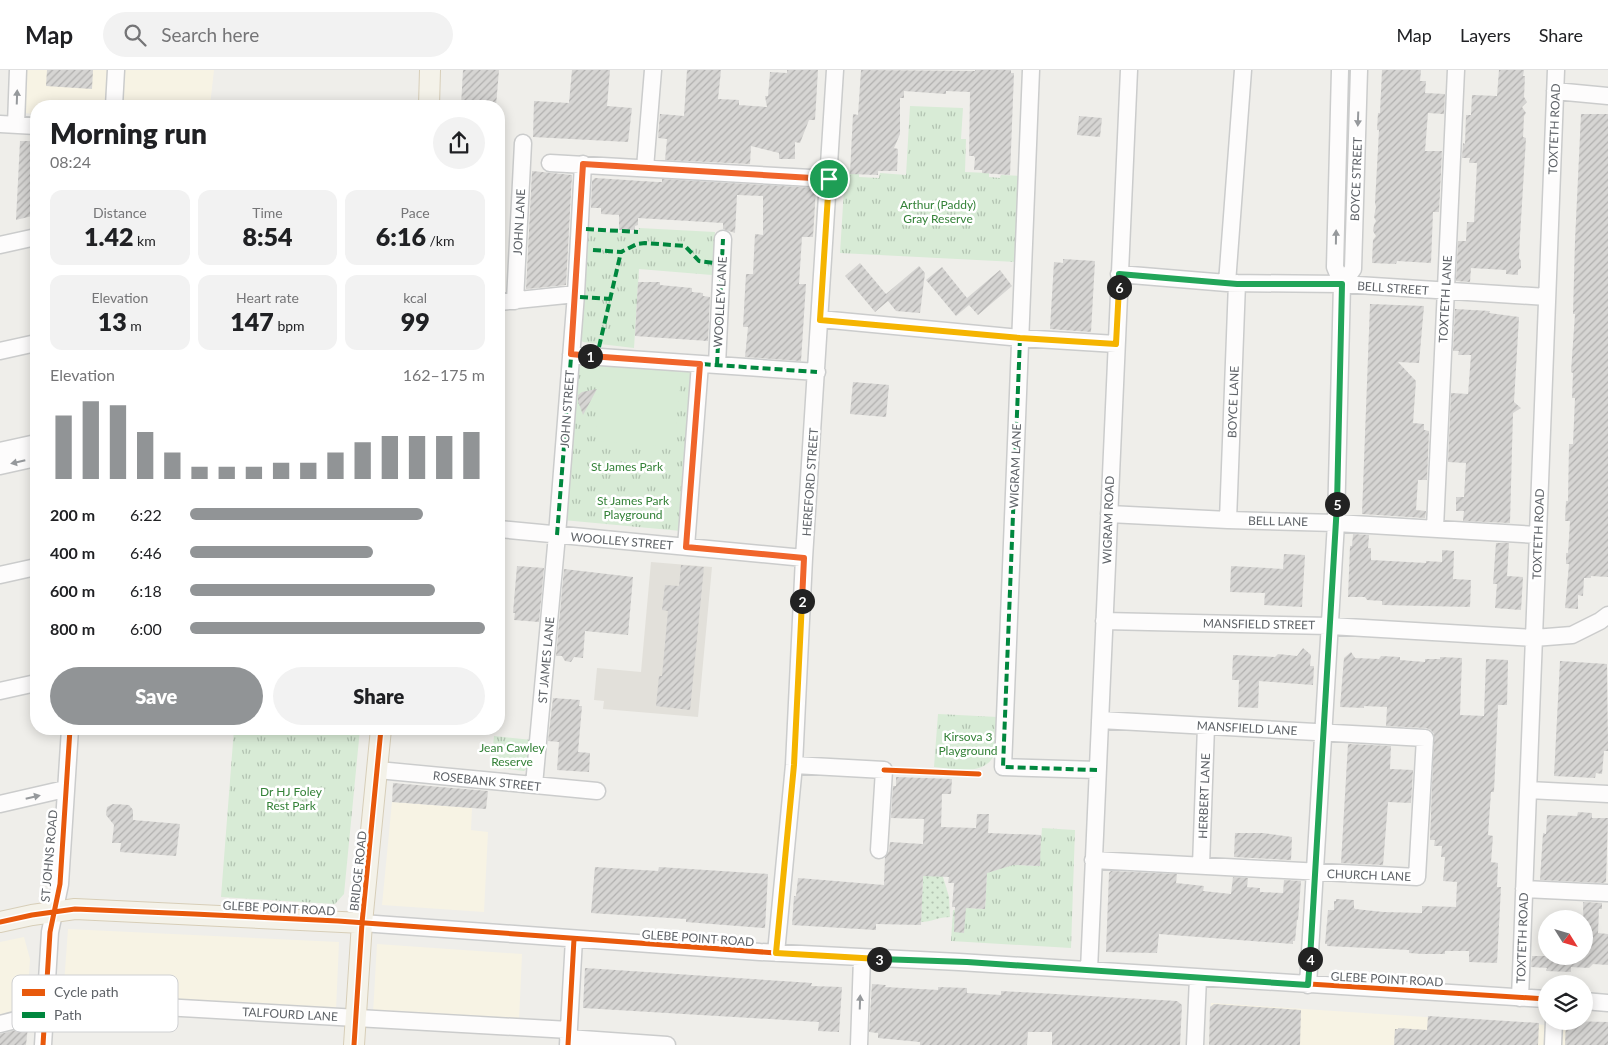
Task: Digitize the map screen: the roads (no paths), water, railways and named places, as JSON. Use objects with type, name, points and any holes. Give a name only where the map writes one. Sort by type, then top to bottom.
[{"type":"main road","points":[[429,100],[430,70]]},
{"type":"main road","name":"BRIDGE ROAD","points":[[354,1045],[362,923],[381,735]]},
{"type":"main road","name":"GLEBE POINT ROAD","points":[[0,922],[54,911],[80,909],[362,923]]},
{"type":"street","points":[[18,70],[8,124],[30,126]]},
{"type":"street","points":[[114,100],[116,70]]},
{"type":"street","points":[[645,168],[654,70]]},
{"type":"street","name":"HEREFORD STREET","points":[[776,953],[794,765],[804,558],[836,70]]},
{"type":"street","name":"WIGRAM LANE","points":[[1031,70],[1003,766],[1097,770]]},
{"type":"street","name":"WIGRAM ROAD","points":[[1089,970],[1129,70]]},
{"type":"street","name":"BOYCE LANE","points":[[1228,520],[1232,283],[1243,70]]},
{"type":"street","name":"BOYCE STREET","points":[[1308,985],[1336,523],[1342,284],[1335,267],[1340,70]]},
{"type":"street","name":"BOYCE STREET","points":[[1342,284],[1353,269],[1359,70]]},
{"type":"street","name":"TOXTETH LANE","points":[[1435,528],[1456,70]]},
{"type":"street","name":"TOXTETH ROAD","points":[[1520,998],[1556,70]]},
{"type":"street","points":[[1555,91],[1608,96]]},
{"type":"street","name":"JOHN LANE","points":[[507,301],[523,143]]},
{"type":"street","points":[[550,162],[829,179]]},
{"type":"street","name":"JOHN STREET","points":[[558,534],[576,294],[583,164]]},
{"type":"street","points":[[0,245],[30,238]]},
{"type":"street","name":"WOOLLEY LANE","points":[[717,365],[723,240]]},
{"type":"street","name":"BELL STREET","points":[[1119,274],[1232,283],[1342,284],[1547,298]]},
{"type":"street","points":[[507,301],[576,294]]},
{"type":"street","points":[[820,320],[1020,338],[1116,344]]},
{"type":"street","points":[[0,351],[30,344]]},
{"type":"street","points":[[571,354],[817,372]]},
{"type":"street","points":[[686,547],[700,364]]},
{"type":"street","points":[[0,451],[30,444]]},
{"type":"street","points":[[0,466],[30,459]]},
{"type":"street","name":"BELL LANE","points":[[1109,514],[1336,523],[1538,535]]},
{"type":"street","name":"WOOLLEY STREET","points":[[505,530],[804,558]]},
{"type":"street","name":"ST JAMES LANE","points":[[534,785],[558,534]]},
{"type":"street","points":[[0,575],[30,568]]},
{"type":"street","name":"MANSFIELD STREET","points":[[1104,621],[1330,626],[1534,638],[1572,635],[1608,615]]},
{"type":"street","points":[[0,691],[30,684]]},
{"type":"street","name":"MANSFIELD LANE","points":[[1100,720],[1425,738]]},
{"type":"street","name":"HERBERT LANE","points":[[1201,866],[1206,726]]},
{"type":"street","name":"ST JOHNS ROAD","points":[[47,975],[54,911],[60,884],[70,735]]},
{"type":"street","name":"CHURCH LANE","points":[[1094,860],[1417,877],[1425,738]]},
{"type":"street","points":[[794,765],[884,770],[879,850]]},
{"type":"street","name":"ROSEBANK STREET","points":[[378,770],[597,792]]},
{"type":"street","points":[[0,804],[65,789]]},
{"type":"street","points":[[1528,790],[1608,794]]},
{"type":"street","points":[[1524,888],[1608,893]]},
{"type":"street","name":"GLEBE POINT ROAD","points":[[362,923],[776,953],[958,962],[1538,999]]},
{"type":"street","points":[[568,1038],[574,939]]},
{"type":"street","points":[[859,1045],[862,958]]},
{"type":"street","points":[[1195,1045],[1198,978]]},
{"type":"street","points":[[1593,1002],[1608,1003]]},
{"type":"street","name":"TALFOURD LANE","points":[[178,1008],[356,1018],[568,1038],[667,1045]]},
{"type":"street","points":[[1553,1045],[1554,1030]]},
{"type":"street","name":"ST JOHNS ROAD","points":[[43,1032],[43,1045]]},
{"type":"park label","name":"Arthur (Paddy) Gray Reserve","points":[[938,211]]},
{"type":"park label","name":"St James Park","points":[[627,466]]},
{"type":"park label","name":"St James Park Playground","points":[[633,507]]},
{"type":"park label","name":"Kirsova 3 Playground","points":[[968,743]]},
{"type":"park label","name":"Jean Cawley Reserve","points":[[512,754]]},
{"type":"park label","name":"Dr HJ Foley Rest Park","points":[[291,798]]}]
